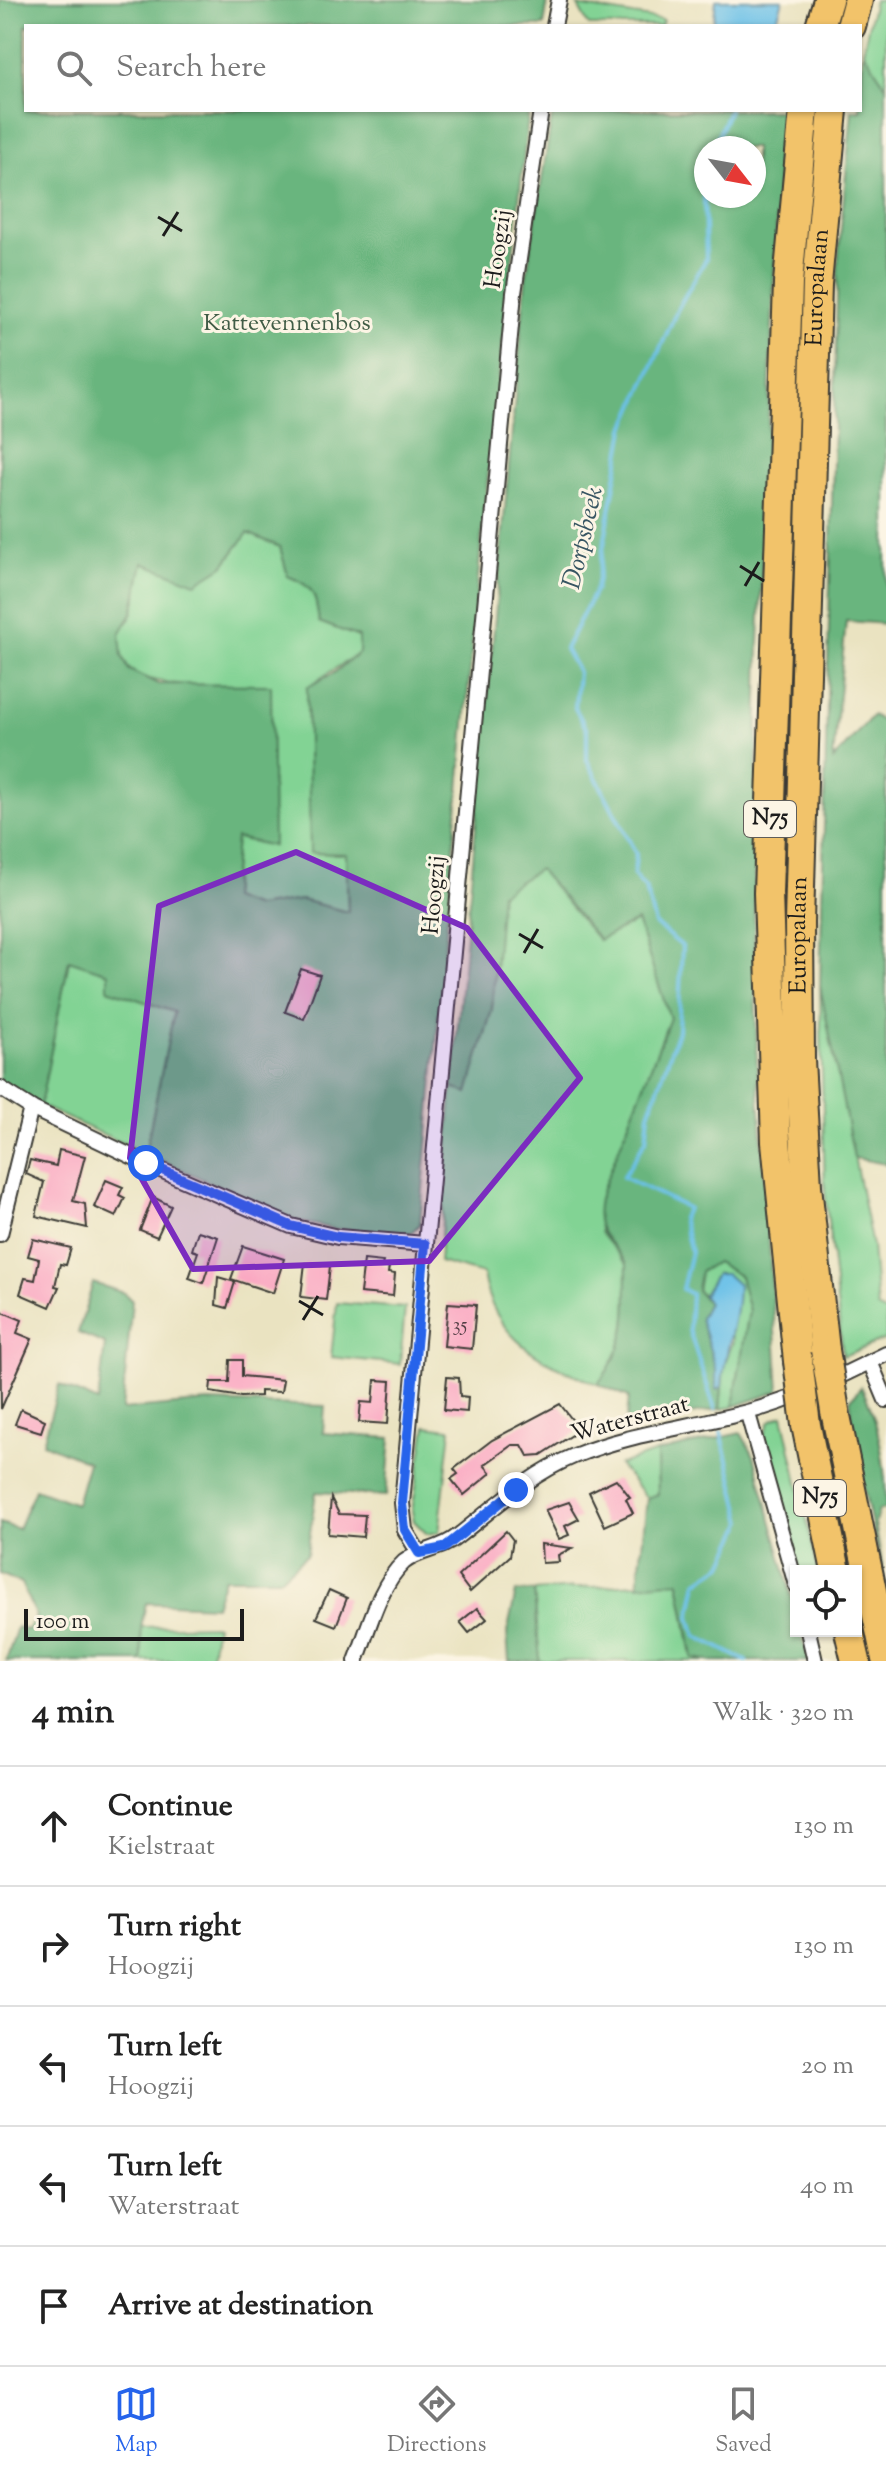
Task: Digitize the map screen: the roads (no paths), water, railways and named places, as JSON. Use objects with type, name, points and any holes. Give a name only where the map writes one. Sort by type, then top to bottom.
[{"type":"highway","points":[[821,24],[828,0]]},
{"type":"highway","points":[[852,24],[858,0]]},
{"type":"highway","name":"Europalaan","points":[[804,112],[788,283],[768,893],[776,1142],[806,1425],[835,1565]]},
{"type":"highway","name":"Europalaan","points":[[833,112],[817,284],[799,922],[800,1060],[807,1186],[825,1350],[886,1659]]},
{"type":"highway","points":[[850,1637],[856,1661]]},
{"type":"street","points":[[554,24],[559,0]]},
{"type":"street","name":"Hoogzij","points":[[419,1553],[405,1530],[402,1503],[514,293],[541,112]]},
{"type":"street","points":[[0,1088],[31,1108],[291,1226],[338,1237],[425,1244]]},
{"type":"street","points":[[0,1234],[31,1108]]},
{"type":"street","name":"Waterstraat","points":[[419,1553],[444,1548],[534,1477],[574,1456],[620,1441],[748,1414],[871,1364],[886,1354]]},
{"type":"street","points":[[871,1364],[886,1400]]},
{"type":"street","points":[[748,1414],[790,1565]]},
{"type":"street","points":[[356,1661],[393,1577],[404,1562],[419,1553]]},
{"type":"street","points":[[809,1637],[815,1661]]},
{"type":"water","points":[[716,0],[783,0],[776,24],[713,24]]},
{"type":"water","points":[[716,1274],[726,1274],[738,1285],[722,1387],[716,1389],[716,1370],[700,1318],[708,1303],[703,1295]]},
{"type":"waterway","name":"Dorpsbeek","points":[[718,136],[728,112]]},
{"type":"waterway","name":"Dorpsbeek","points":[[704,208],[706,259],[678,308],[625,428],[596,589],[565,649],[578,672],[575,708],[587,730],[587,760],[636,854],[634,875],[646,889],[655,924],[682,946],[678,1031],[649,1114],[646,1140],[623,1177],[688,1208],[682,1218],[691,1252],[682,1289],[691,1294],[689,1330],[715,1409]]},
{"type":"waterway","name":"Dorpsbeek","points":[[721,1432],[743,1522],[723,1565],[697,1582],[690,1617],[696,1636],[746,1661]]},
{"type":"park label","name":"Kattevennenbos","points":[[287,324]]}]
